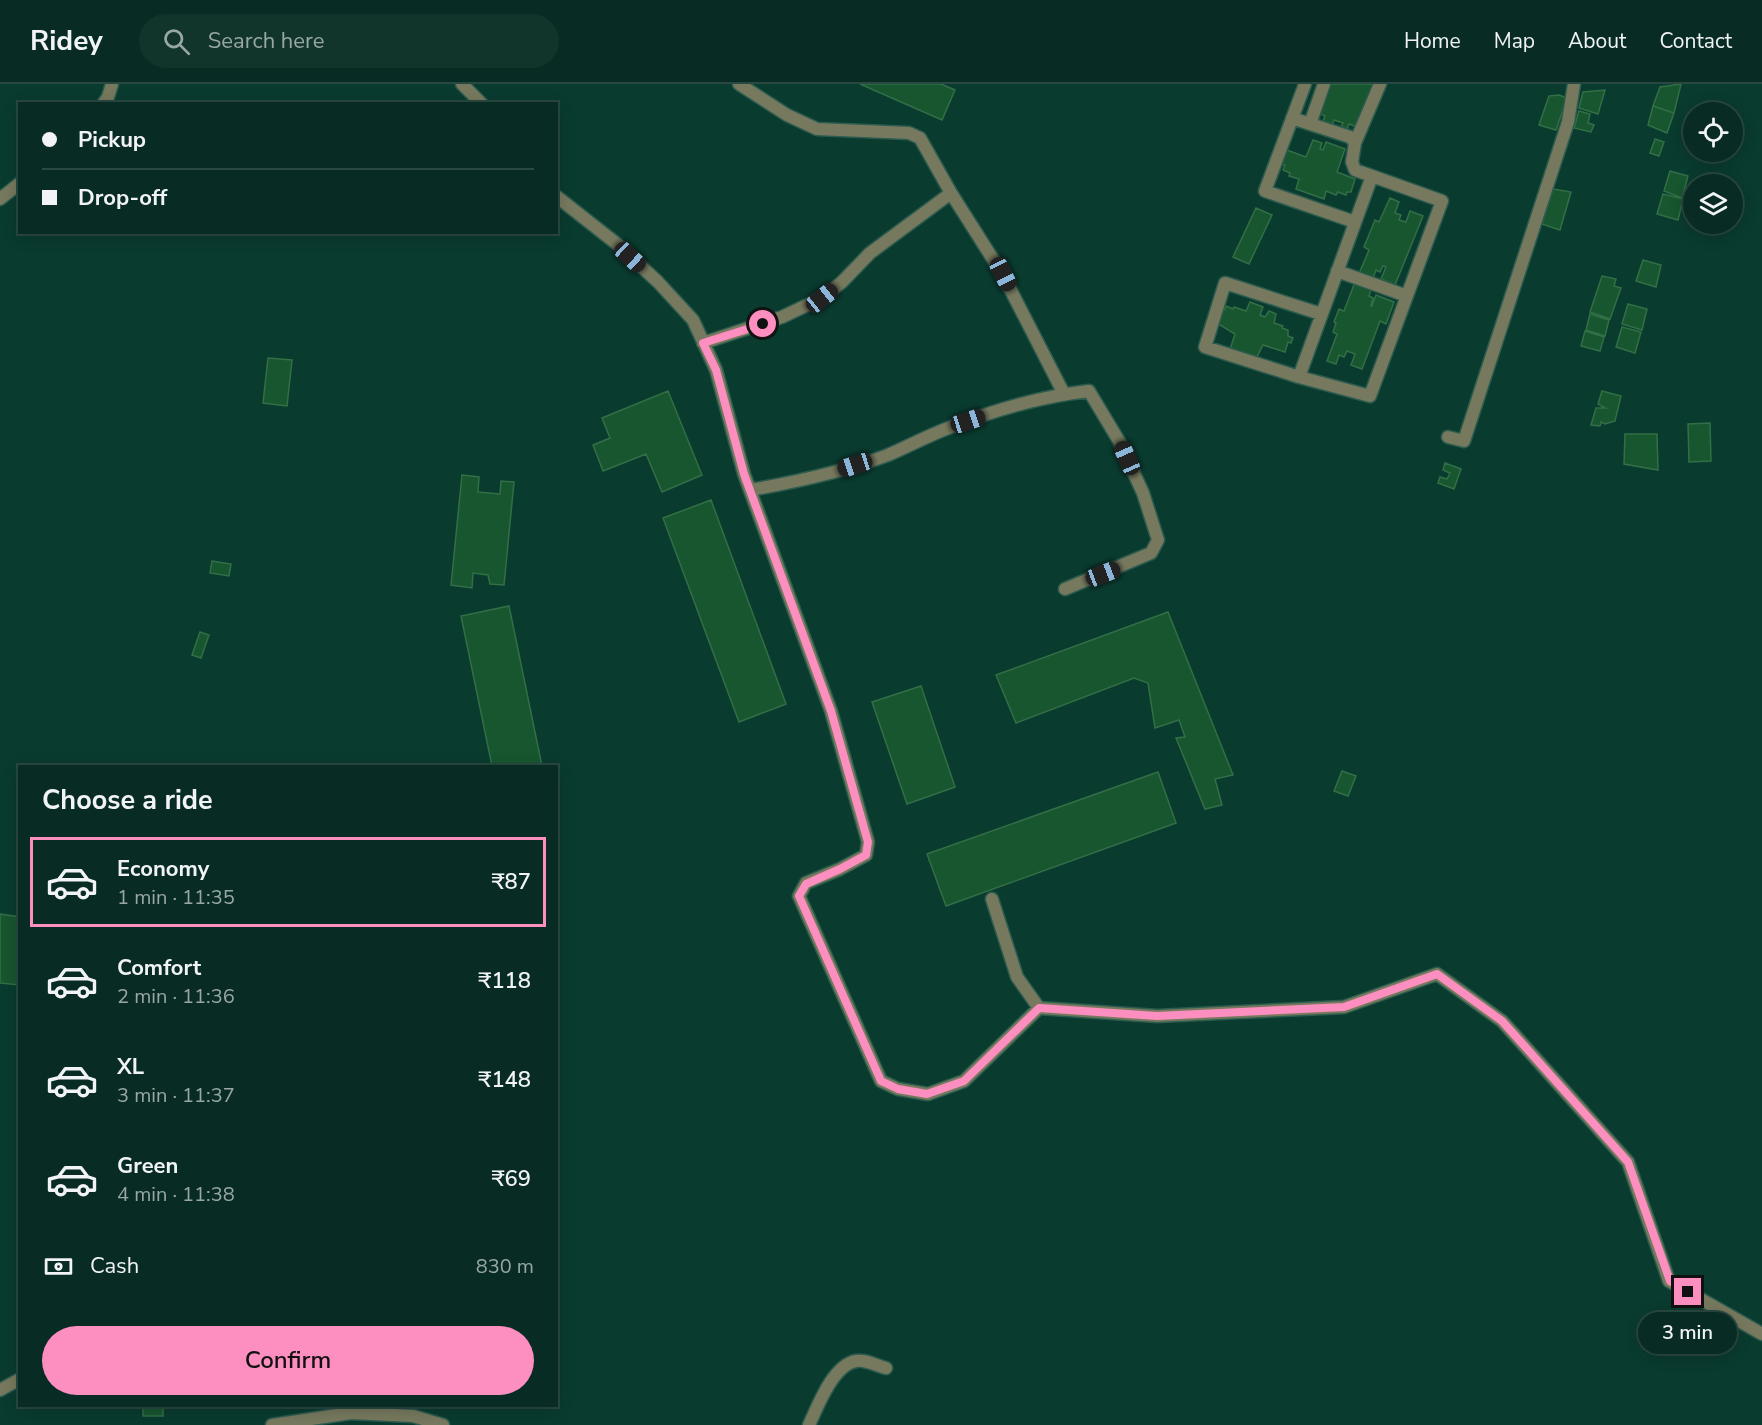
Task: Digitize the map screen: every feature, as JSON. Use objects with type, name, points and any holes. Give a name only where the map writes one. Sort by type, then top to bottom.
[{"type":"street","points":[[104,102],[112,84]]},
{"type":"street","points":[[462,84],[480,102]]},
{"type":"street","points":[[739,84],[788,115],[817,129],[909,133],[920,138],[951,193],[1003,274],[1064,394]]},
{"type":"street","points":[[1305,84],[1265,191],[1355,222]]},
{"type":"street","points":[[1310,124],[1324,84]]},
{"type":"street","points":[[1321,314],[1225,283],[1205,347],[1299,377],[1370,396],[1442,201],[1355,170],[1352,162],[1355,143],[1380,84]]},
{"type":"street","points":[[1448,437],[1464,441],[1568,122],[1574,84]]},
{"type":"street","points":[[1292,118],[1350,137],[1355,143]]},
{"type":"street","points":[[1299,377],[1372,176]]},
{"type":"street","points":[[0,199],[18,185]]},
{"type":"street","points":[[703,343],[782,317],[822,298],[842,282],[870,253],[951,193]]},
{"type":"street","points":[[558,198],[616,244],[658,282],[693,320],[716,370],[750,490],[831,711],[868,842],[866,855],[806,884],[799,896],[881,1081],[898,1089],[927,1094],[964,1081],[1039,1008],[1157,1016],[1344,1007],[1437,974],[1502,1021],[1628,1162],[1670,1281],[1762,1334]]},
{"type":"street","points":[[1337,271],[1407,296]]},
{"type":"street","points":[[750,490],[794,482],[887,455],[950,427],[1004,409],[1064,394],[1089,391],[1119,441],[1143,493],[1158,540],[1151,553],[1065,589]]},
{"type":"street","points":[[992,899],[1017,977],[1039,1008]]},
{"type":"street","points":[[809,1425],[833,1375],[852,1362],[862,1360],[886,1368]]},
{"type":"street","points":[[0,1390],[18,1380]]},
{"type":"street","points":[[275,1425],[351,1413],[413,1416],[443,1425]]},
{"type":"building","points":[[860,84],[941,84],[955,90],[942,120]]},
{"type":"building","points":[[1328,84],[1374,84],[1357,127],[1349,124],[1347,129],[1341,127],[1343,123],[1334,120],[1332,125],[1323,121],[1325,116],[1317,112]]},
{"type":"building","points":[[1681,84],[1674,113],[1653,106],[1660,87]]},
{"type":"building","points":[[1605,90],[1598,114],[1579,108],[1583,92]]},
{"type":"building","points":[[1559,95],[1567,98],[1556,130],[1539,125],[1549,96]]},
{"type":"building","points":[[1653,106],[1674,113],[1667,133],[1648,125]]},
{"type":"building","points":[[1579,111],[1590,114],[1588,123],[1594,125],[1591,132],[1574,128]]},
{"type":"building","points":[[1655,139],[1664,142],[1659,156],[1650,153]]},
{"type":"building","points":[[1313,140],[1322,143],[1320,149],[1323,150],[1326,142],[1345,149],[1337,172],[1355,179],[1351,192],[1347,192],[1346,195],[1338,192],[1336,195],[1326,191],[1324,199],[1296,189],[1299,179],[1289,176],[1290,173],[1283,170],[1285,165],[1279,164],[1284,149],[1306,157]]},
{"type":"building","points":[[1670,171],[1683,175],[1682,198],[1664,191]]},
{"type":"building","points":[[1553,189],[1571,192],[1560,230],[1542,224]]},
{"type":"building","points":[[1663,194],[1683,199],[1678,220],[1657,214]]},
{"type":"building","points":[[1390,198],[1399,202],[1395,213],[1401,215],[1399,220],[1406,222],[1410,211],[1423,216],[1395,285],[1381,279],[1386,267],[1383,266],[1380,272],[1376,270],[1372,281],[1358,276],[1369,250],[1364,247],[1375,220],[1379,222]]},
{"type":"building","points":[[1256,208],[1272,215],[1249,264],[1233,257]]},
{"type":"building","points":[[1643,260],[1661,265],[1656,287],[1636,281]]},
{"type":"building","points":[[1602,276],[1616,279],[1614,286],[1621,288],[1610,319],[1590,312]]},
{"type":"building","points":[[1355,282],[1371,289],[1369,296],[1373,298],[1371,306],[1376,295],[1394,302],[1386,324],[1380,321],[1362,369],[1351,365],[1355,354],[1347,351],[1344,357],[1339,355],[1336,364],[1327,361],[1337,334],[1333,332],[1336,323],[1334,322],[1339,309],[1344,311]]},
{"type":"building","points":[[1250,302],[1263,307],[1260,315],[1265,317],[1269,311],[1276,314],[1274,323],[1288,330],[1288,336],[1293,338],[1291,343],[1288,342],[1285,352],[1263,345],[1255,361],[1230,349],[1235,334],[1217,323],[1219,309],[1225,310],[1226,306],[1246,311]]},
{"type":"building","points":[[1628,304],[1647,309],[1642,330],[1622,324]]},
{"type":"building","points":[[1590,314],[1609,320],[1605,336],[1586,330]]},
{"type":"building","points":[[1622,327],[1641,332],[1635,353],[1616,347]]},
{"type":"building","points":[[1585,331],[1604,337],[1600,351],[1581,346]]},
{"type":"building","points":[[268,358],[292,360],[287,406],[263,403]]},
{"type":"building","points":[[668,391],[702,475],[662,492],[646,454],[603,471],[593,445],[610,438],[602,418]]},
{"type":"building","points":[[1602,391],[1621,396],[1615,421],[1605,424],[1601,422],[1600,426],[1591,425],[1596,408],[1605,408],[1598,404]]},
{"type":"building","points":[[1710,423],[1711,461],[1689,462],[1688,424]]},
{"type":"building","points":[[1625,434],[1657,434],[1658,470],[1624,464]]},
{"type":"building","points":[[1445,463],[1461,469],[1454,489],[1438,483],[1440,477],[1447,479],[1450,473],[1443,470]]},
{"type":"building","points":[[462,475],[479,477],[478,492],[500,494],[501,481],[514,482],[504,585],[490,584],[488,575],[473,573],[472,588],[451,585]]},
{"type":"building","points":[[711,500],[786,704],[739,722],[663,518]]},
{"type":"building","points":[[212,561],[231,564],[229,576],[210,573]]},
{"type":"building","points":[[509,606],[542,765],[492,765],[461,616]]},
{"type":"building","points":[[1168,612],[1233,775],[1215,779],[1222,805],[1205,809],[1176,738],[1185,737],[1179,720],[1155,728],[1148,683],[1134,678],[1016,723],[996,675]]},
{"type":"building","points":[[200,632],[209,635],[201,658],[192,655]]},
{"type":"building","points":[[921,686],[955,787],[907,804],[872,702]]},
{"type":"building","points":[[1342,771],[1356,776],[1348,796],[1334,791]]},
{"type":"building","points":[[1158,772],[1176,823],[946,906],[927,854]]},
{"type":"building","points":[[0,914],[18,917],[18,985],[0,983]]},
{"type":"building","points":[[143,1407],[163,1407],[163,1416],[143,1416]]},
{"type":"route","points":[[763,324],[703,343],[716,370],[744,474],[831,711],[868,842],[866,855],[806,884],[799,896],[881,1081],[898,1089],[927,1094],[964,1081],[1039,1008],[1157,1016],[1344,1007],[1437,974],[1502,1021],[1628,1162],[1670,1281],[1688,1292]]}]
